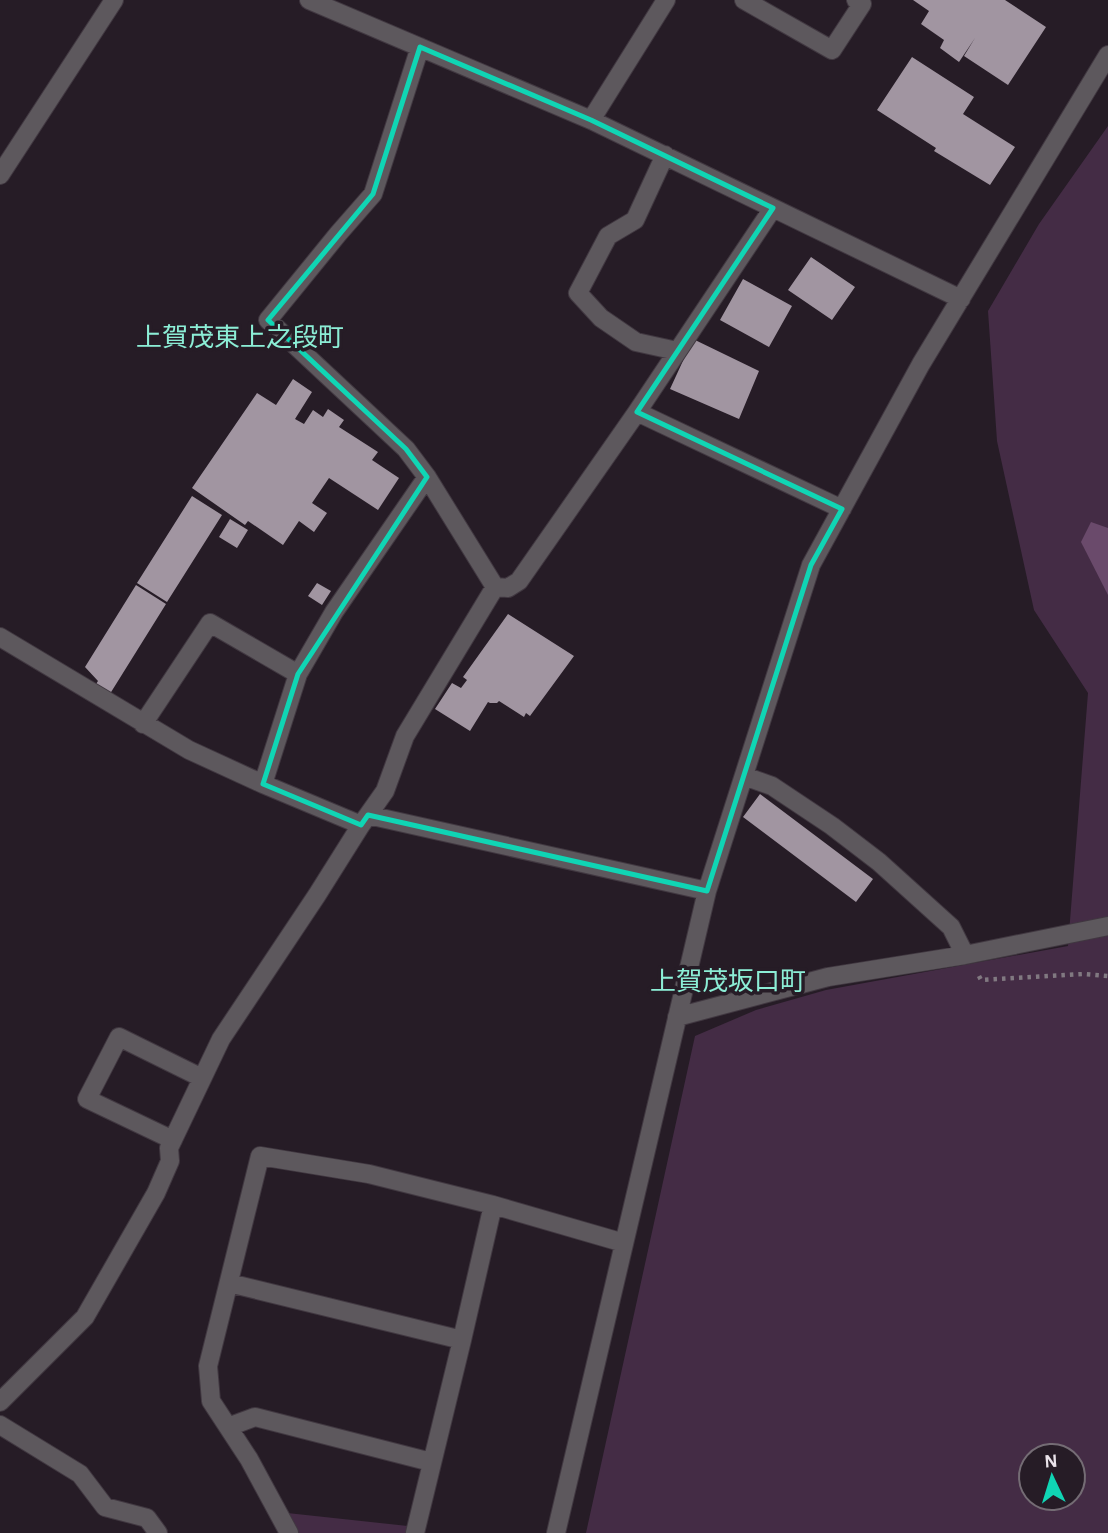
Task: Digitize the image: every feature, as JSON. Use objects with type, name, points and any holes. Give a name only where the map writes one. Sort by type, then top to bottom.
[{"type":"street","points":[[0,175],[114,0]]},
{"type":"street","points":[[309,0],[591,120],[961,299]]},
{"type":"street","points":[[591,120],[666,0]]},
{"type":"street","points":[[744,0],[832,50],[862,4],[856,0]]},
{"type":"street","points":[[420,47],[373,194],[268,320],[406,449],[427,477],[495,587]]},
{"type":"street","points":[[556,1533],[707,891],[811,565],[921,364],[1108,55]]},
{"type":"street","points":[[665,155],[635,220],[608,236],[578,293],[601,318],[636,342],[677,351]]},
{"type":"street","points":[[495,587],[508,588],[519,581],[637,412],[772,208]]},
{"type":"street","points":[[637,412],[842,509]]},
{"type":"street","points":[[263,784],[298,674],[334,612],[427,477]]},
{"type":"street","points":[[0,1402],[85,1317],[156,1193],[170,1161],[173,1140],[221,1039],[385,791],[404,736],[495,587]]},
{"type":"street","points":[[144,724],[210,623],[298,674]]},
{"type":"street","points":[[0,637],[189,750],[263,784],[364,820],[707,891]]},
{"type":"street","points":[[744,776],[772,786],[832,826],[879,862],[951,927],[965,955]]},
{"type":"street","points":[[677,1017],[828,977],[965,955],[1108,926]]},
{"type":"street","points":[[173,1140],[87,1099],[119,1037],[202,1078]]},
{"type":"street","points":[[289,1533],[248,1459],[211,1401],[208,1366],[260,1156],[369,1174],[624,1242]]},
{"type":"street","points":[[415,1533],[493,1205]]},
{"type":"street","points":[[229,1283],[462,1340]]},
{"type":"street","points":[[228,1427],[255,1417],[431,1462]]},
{"type":"street","points":[[0,1425],[80,1474],[106,1507],[147,1518],[158,1533]]},
{"type":"path","points":[[965,955],[981,980],[1084,974],[1108,976]]},
{"type":"highlighted area","points":[[420,47],[591,120],[773,208],[637,412],[842,509],[811,565],[707,891],[368,815],[361,825],[263,784],[298,674],[427,477],[406,449],[268,320],[373,194]]},
{"type":"shaded area","points":[[1108,126],[1108,1533],[586,1533],[695,1036],[756,1010],[826,990],[1068,946],[1088,693],[1034,610],[997,441],[988,311],[1039,224]]},
{"type":"shaded area","points":[[1091,522],[1108,528],[1108,595],[1081,542]]},
{"type":"shaded area","points":[[278,1512],[417,1527],[415,1533],[290,1533]]},
{"type":"building","points":[[913,0],[1005,0],[1046,27],[1008,85],[964,56],[975,38],[959,62],[940,48],[944,40],[921,24],[929,11]]},
{"type":"building","points":[[912,57],[974,97],[963,114],[1015,147],[990,185],[934,151],[936,148],[877,110]]},
{"type":"building","points":[[811,257],[855,287],[832,320],[788,290]]},
{"type":"building","points":[[743,279],[792,306],[769,347],[720,320]]},
{"type":"building","points":[[693,339],[759,371],[739,419],[670,389]]},
{"type":"building","points":[[293,379],[312,392],[295,419],[304,424],[313,410],[323,417],[328,409],[344,420],[339,427],[378,452],[372,460],[399,478],[378,510],[329,478],[312,503],[327,513],[314,532],[299,521],[283,545],[248,521],[245,525],[192,488],[257,393],[276,405]]},
{"type":"building","points":[[192,496],[222,515],[167,602],[137,583]]},
{"type":"building","points":[[230,519],[248,530],[237,548],[219,537]]},
{"type":"building","points":[[317,583],[331,591],[322,605],[308,596]]},
{"type":"building","points":[[136,585],[166,604],[108,697],[94,687],[98,681],[85,667]]},
{"type":"building","points":[[508,614],[574,656],[530,716],[526,713],[524,717],[499,701],[488,702],[470,731],[435,709],[452,683],[461,688],[467,680],[463,677]]},
{"type":"building","points":[[760,794],[873,879],[856,902],[743,817]]},
{"type":"district","name":"上賀茂東上之段町","points":[[240,337]]},
{"type":"district","name":"上賀茂坂口町","points":[[728,981]]}]
